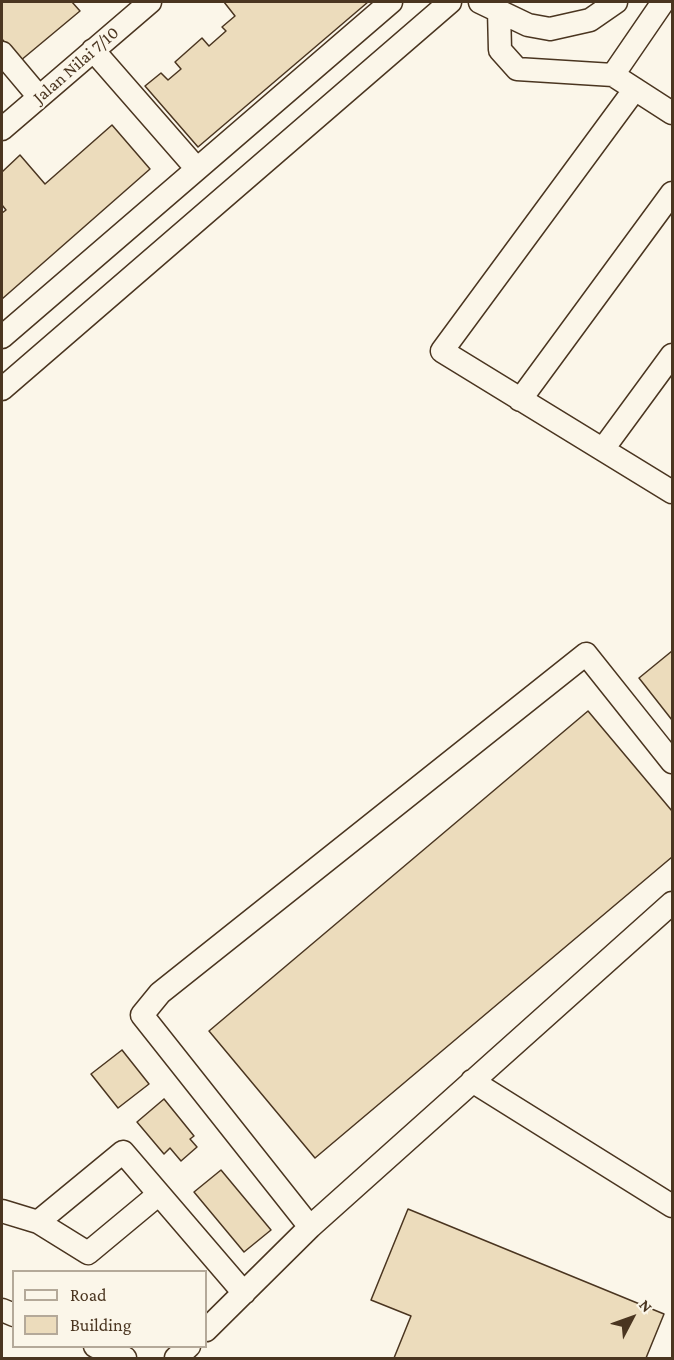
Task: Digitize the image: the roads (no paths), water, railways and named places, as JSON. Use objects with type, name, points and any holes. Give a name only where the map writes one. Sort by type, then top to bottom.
[{"type":"street","points":[[2,337],[391,2]]},
{"type":"street","points":[[2,389],[450,2]]},
{"type":"street","points":[[490,6],[528,25],[550,29],[590,20],[616,2]]},
{"type":"street","points":[[613,75],[663,2]]},
{"type":"street","name":"Jalan Nilai 7/10","points":[[2,129],[142,4]]},
{"type":"street","points":[[490,6],[500,50],[517,69],[613,75],[672,113]]},
{"type":"street","points":[[93,50],[197,169]]},
{"type":"street","points":[[2,53],[39,97]]},
{"type":"street","points":[[635,89],[442,351],[672,492]]},
{"type":"street","points":[[520,400],[672,193]]},
{"type":"street","points":[[603,449],[672,355]]},
{"type":"street","points":[[310,1227],[142,1015],[160,993],[586,654],[672,762]]},
{"type":"street","points":[[207,1329],[310,1227],[672,903]]},
{"type":"street","points":[[472,1082],[672,1206]]},
{"type":"street","points":[[38,1222],[123,1152],[244,1293]]},
{"type":"street","points":[[2,1211],[38,1222],[88,1252],[159,1194]]},
{"type":"street","points":[[98,1348],[125,1359]]},
{"type":"street","points":[[176,1359],[188,1348]]}]
